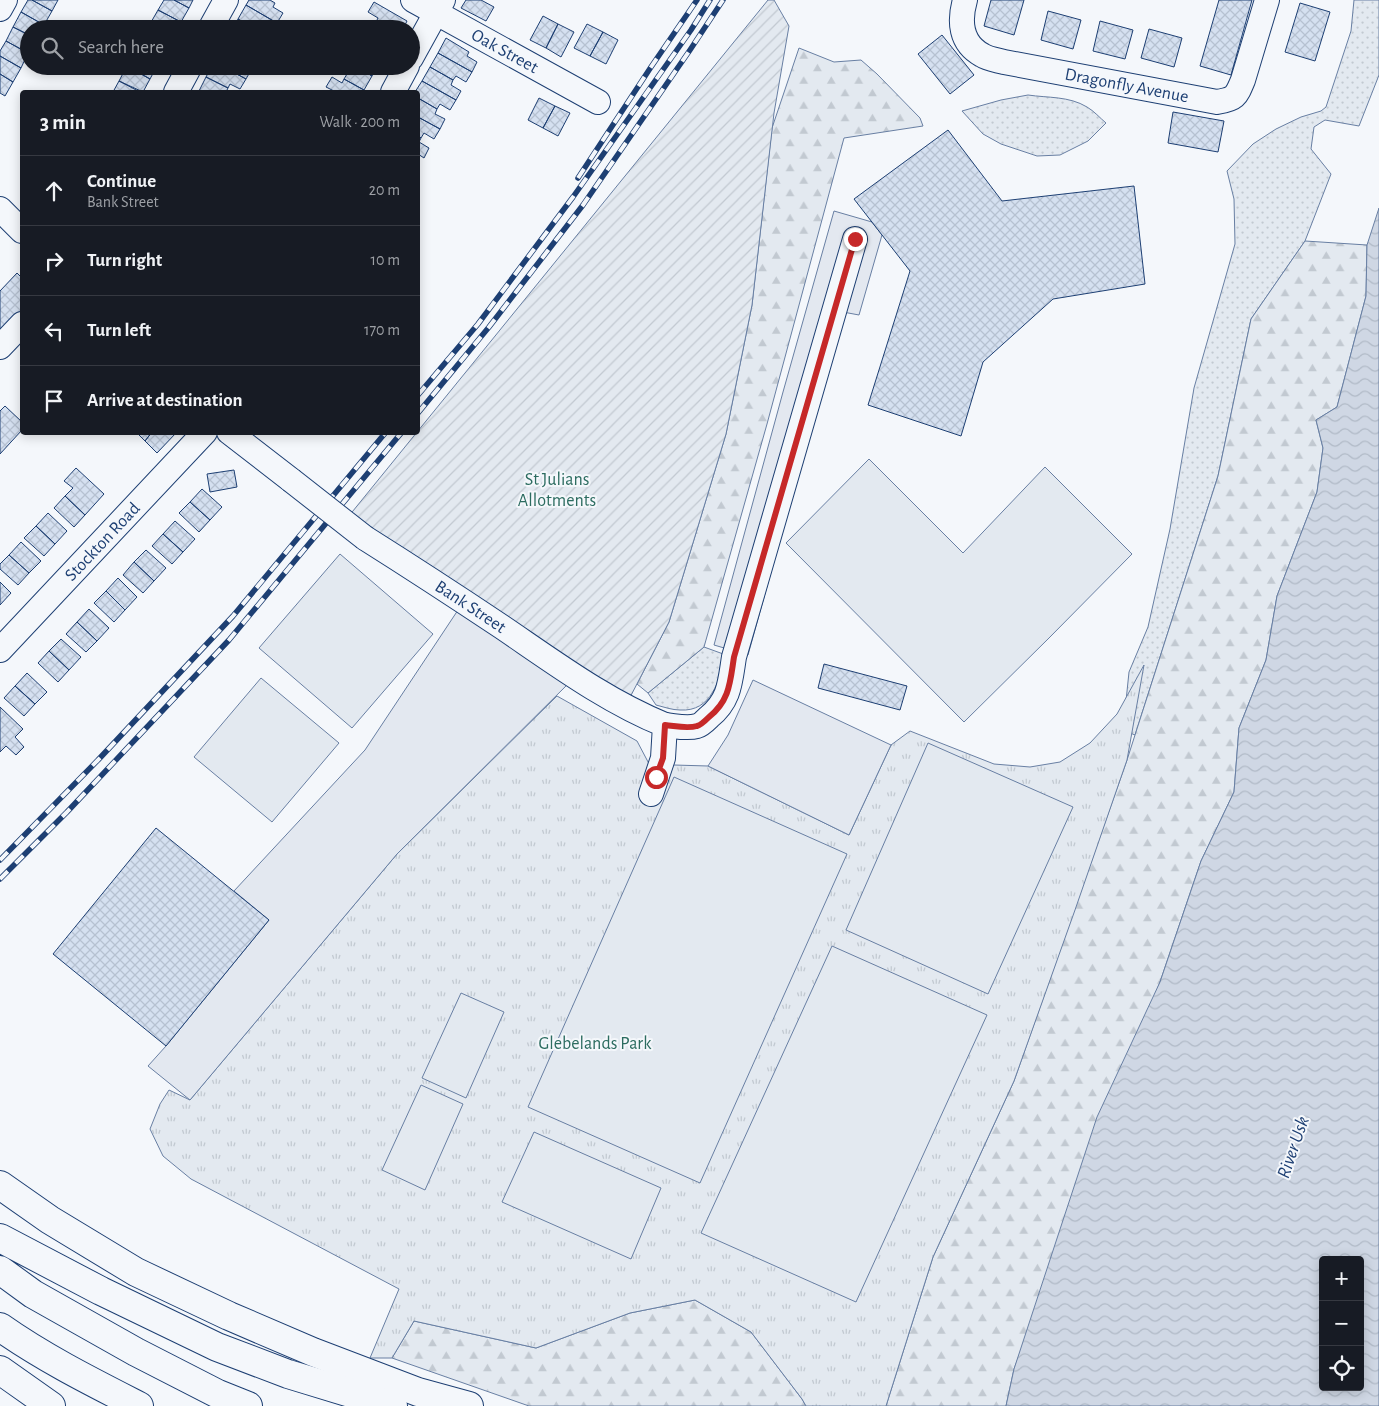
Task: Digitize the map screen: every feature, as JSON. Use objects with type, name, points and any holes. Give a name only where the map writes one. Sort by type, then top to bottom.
[{"type":"main road","points":[[0,1185],[50,1220],[136,1272],[229,1316],[313,1352],[410,1388],[469,1406]]},
{"type":"main road","points":[[0,1238],[216,1347],[288,1374],[394,1406]]},
{"type":"main road","points":[[0,1270],[33,1294],[136,1352],[218,1394],[248,1406]]},
{"type":"main road","points":[[0,1328],[30,1347],[139,1406]]},
{"type":"main road","points":[[0,1370],[51,1406]]},
{"type":"street","points":[[0,9],[5,0]]},
{"type":"street","points":[[215,20],[226,0]]},
{"type":"street","name":"Oak Street","points":[[413,0],[439,6],[598,102]]},
{"type":"street","name":"Dragonfly Avenue","points":[[965,0],[961,14],[962,30],[970,46],[982,56],[1004,62],[1217,102],[1230,100],[1238,91],[1267,0]]},
{"type":"street","points":[[420,41],[439,6]]},
{"type":"street","points":[[177,90],[185,75]]},
{"type":"street","points":[[394,90],[402,75]]},
{"type":"street","points":[[0,209],[20,229]]},
{"type":"street","points":[[651,794],[663,758],[665,725],[699,726],[723,703],[729,690],[734,657],[855,239]]},
{"type":"street","points":[[0,347],[20,326]]},
{"type":"street","name":"Stockton Road","points":[[0,650],[202,435]]},
{"type":"street","name":"Bank Street","points":[[233,435],[365,538],[472,606],[575,677],[625,707],[665,725]]},
{"type":"green space","name":"St Julians Allotments","points":[[768,0],[774,0],[789,26],[774,113],[752,305],[726,434],[669,622],[625,707],[344,522],[415,435],[420,435],[420,428]]},
{"type":"green space","points":[[1354,0],[1379,0],[1379,75],[1359,126],[1325,120],[1314,127],[1311,149],[1331,174],[1305,241],[1251,319],[1218,476],[1135,735],[1123,730],[1129,672],[1148,627],[1170,529],[1194,388],[1235,244],[1234,199],[1227,171],[1253,144],[1276,129],[1301,117],[1321,111],[1326,107],[1351,31]]},
{"type":"green space","points":[[799,48],[834,62],[861,60],[920,118],[923,126],[844,138],[767,424],[704,647],[648,693],[637,684],[669,622],[726,434],[752,305],[772,128]]},
{"type":"green space","points":[[1028,95],[1066,99],[1080,103],[1092,110],[1106,123],[1088,141],[1060,155],[1037,156],[1001,144],[983,134],[962,111],[1001,100]]},
{"type":"green space","points":[[1305,241],[1367,245],[1366,296],[1337,407],[1316,420],[1323,448],[1317,492],[1277,596],[1266,660],[1239,728],[1234,792],[1201,861],[1160,982],[1014,1369],[1006,1406],[886,1406],[933,1257],[1014,1081],[1127,760],[1218,476],[1251,319]]},
{"type":"green space","points":[[869,459],[963,553],[1045,467],[1132,554],[964,722],[786,543]]},
{"type":"green space","points":[[340,554],[433,634],[352,728],[259,648]]},
{"type":"green space","points":[[704,647],[726,655],[717,684],[707,700],[700,706],[691,709],[677,710],[656,705],[648,693]]},
{"type":"green space","name":"Glebelands Park","points":[[1144,665],[1127,760],[1075,910],[1014,1081],[933,1257],[886,1406],[806,1406],[751,1332],[695,1300],[630,1313],[536,1348],[414,1321],[392,1358],[370,1358],[399,1289],[191,1179],[163,1156],[150,1129],[160,1104],[169,1090],[190,1100],[397,854],[557,696],[637,741],[656,777],[674,765],[708,766],[849,835],[891,745],[910,731],[994,764],[1030,767],[1060,762],[1090,743],[1117,714]]},
{"type":"green space","points":[[261,678],[339,743],[272,822],[194,757]]},
{"type":"green space","points":[[928,743],[1073,807],[988,994],[846,930]]},
{"type":"green space","points":[[674,777],[847,854],[700,1183],[528,1107]]},
{"type":"green space","points":[[832,946],[987,1015],[856,1302],[701,1233]]},
{"type":"green space","points":[[461,993],[504,1012],[466,1098],[422,1078]]},
{"type":"green space","points":[[421,1085],[463,1104],[425,1190],[382,1170]]},
{"type":"green space","points":[[534,1132],[661,1188],[631,1259],[502,1202]]},
{"type":"green space","points":[[695,1300],[751,1332],[806,1406],[529,1406],[392,1358],[414,1321],[536,1348],[630,1313]]},
{"type":"shaded area","points":[[834,211],[872,222],[882,235],[859,315],[843,312],[748,655],[714,645]]},
{"type":"shaded area","points":[[464,601],[575,677],[397,854],[190,1100],[148,1066],[269,920],[234,891],[365,750]]},
{"type":"shaded area","points":[[753,680],[891,745],[849,835],[708,766],[728,735]]},
{"type":"water","name":"River Usk","points":[[1379,208],[1379,1406],[1006,1406],[1014,1369],[1097,1117],[1160,982],[1201,861],[1234,792],[1239,728],[1266,660],[1277,596],[1317,492],[1323,448],[1316,420],[1337,407],[1366,296],[1367,245]]},
{"type":"building","points":[[28,0],[32,0],[52,11],[47,20],[35,20],[21,12]]},
{"type":"building","points":[[32,0],[58,0],[52,11]]},
{"type":"building","points":[[164,0],[174,0],[189,8],[182,20],[177,20],[158,10]]},
{"type":"building","points":[[174,0],[193,0],[189,8]]},
{"type":"building","points":[[249,0],[270,0],[275,3],[273,7],[283,13],[279,20],[272,20],[246,5]]},
{"type":"building","points":[[466,0],[481,0],[494,7],[486,21],[461,8]]},
{"type":"building","points":[[991,0],[1024,0],[1014,35],[984,26]]},
{"type":"building","points":[[1219,0],[1252,0],[1231,75],[1200,66]]},
{"type":"building","points":[[374,2],[405,20],[377,20],[378,18],[368,12]]},
{"type":"building","points":[[1300,3],[1330,12],[1315,61],[1285,52]]},
{"type":"building","points":[[246,5],[272,20],[240,20],[238,19]]},
{"type":"building","points":[[158,10],[177,20],[152,20]]},
{"type":"building","points":[[1048,11],[1081,20],[1073,49],[1041,40]]},
{"type":"building","points":[[21,12],[35,20],[20,20],[20,30],[13,27]]},
{"type":"building","points":[[543,16],[558,24],[546,48],[530,40]]},
{"type":"building","points":[[1100,21],[1133,30],[1125,59],[1093,51]]},
{"type":"building","points":[[558,24],[574,32],[561,57],[546,48]]},
{"type":"building","points":[[587,24],[603,32],[590,56],[574,48]]},
{"type":"building","points":[[13,27],[20,30],[20,49],[6,41]]},
{"type":"building","points":[[1149,29],[1182,38],[1174,67],[1141,58]]},
{"type":"building","points":[[603,32],[618,40],[606,64],[590,56]]},
{"type":"building","points":[[942,35],[974,75],[950,94],[918,54]]},
{"type":"building","points":[[446,38],[469,52],[467,56],[477,62],[472,72],[438,53]]},
{"type":"building","points":[[6,41],[20,49],[20,67],[0,56],[0,51]]},
{"type":"building","points":[[438,53],[472,72],[466,82],[456,76],[453,80],[430,67]]},
{"type":"building","points":[[0,56],[20,67],[13,82],[0,74]]},
{"type":"building","points":[[430,67],[453,80],[451,85],[461,91],[456,100],[422,81]]},
{"type":"building","points":[[0,74],[13,82],[5,96],[0,93]]},
{"type":"building","points":[[122,75],[143,75],[150,79],[144,90],[139,90],[119,81]]},
{"type":"building","points":[[143,75],[152,75],[150,79]]},
{"type":"building","points":[[207,75],[239,75],[246,79],[240,89],[230,84],[228,88],[206,77]]},
{"type":"building","points":[[239,75],[248,75],[246,79]]},
{"type":"building","points":[[346,75],[372,76],[364,90],[344,79]]},
{"type":"building","points":[[206,77],[228,88],[227,90],[200,90]]},
{"type":"building","points":[[332,77],[342,83],[344,79],[364,90],[332,90],[326,87]]},
{"type":"building","points":[[119,81],[136,90],[114,90]]},
{"type":"building","points":[[422,81],[456,100],[450,110],[440,104],[437,109],[420,99],[420,90],[416,90]]},
{"type":"building","points":[[539,98],[555,106],[543,128],[528,120]]},
{"type":"building","points":[[420,99],[437,109],[435,114],[445,119],[440,129],[420,118]]},
{"type":"building","points":[[555,106],[570,113],[558,136],[543,128]]},
{"type":"building","points":[[1173,112],[1224,121],[1218,152],[1168,143]]},
{"type":"building","points":[[420,118],[440,129],[434,139],[424,133],[421,138]]},
{"type":"building","points":[[948,130],[1002,201],[1134,186],[1145,284],[1053,299],[983,362],[961,436],[868,405],[910,271],[854,199]]},
{"type":"building","points":[[420,143],[429,148],[424,158],[420,155]]},
{"type":"building","points":[[17,273],[20,276],[20,315],[0,337],[0,291]]},
{"type":"building","points":[[5,406],[20,420],[20,432],[0,454],[0,411]]},
{"type":"building","points":[[139,435],[150,435],[145,441]]},
{"type":"building","points":[[150,435],[174,435],[157,453],[145,441]]},
{"type":"building","points":[[76,468],[104,494],[85,515],[65,496],[73,488],[64,481]]},
{"type":"building","points":[[234,470],[237,487],[210,492],[207,474]]},
{"type":"building","points":[[202,489],[222,507],[210,520],[190,502]]},
{"type":"building","points":[[65,496],[85,515],[74,527],[54,508]]},
{"type":"building","points":[[190,502],[210,520],[199,532],[179,513]]},
{"type":"building","points":[[48,513],[67,531],[55,544],[36,526]]},
{"type":"building","points":[[175,521],[195,539],[183,552],[163,534]]},
{"type":"building","points":[[36,526],[55,544],[44,556],[24,538]]},
{"type":"building","points":[[163,534],[183,552],[172,564],[152,546]]},
{"type":"building","points":[[21,542],[41,561],[29,573],[9,555]]},
{"type":"building","points":[[146,550],[166,568],[154,581],[134,562]]},
{"type":"building","points":[[9,555],[29,573],[18,585],[0,569],[0,564]]},
{"type":"building","points":[[134,562],[154,581],[143,593],[123,575]]},
{"type":"building","points":[[118,578],[137,597],[125,610],[106,591]]},
{"type":"building","points":[[0,582],[11,593],[0,605]]},
{"type":"building","points":[[106,591],[125,610],[114,622],[94,603]]},
{"type":"building","points":[[89,609],[109,628],[97,641],[77,622]]},
{"type":"building","points":[[77,622],[97,641],[86,652],[66,634]]},
{"type":"building","points":[[61,639],[81,657],[69,670],[49,651]]},
{"type":"building","points":[[49,651],[69,670],[58,682],[38,663]]},
{"type":"building","points":[[824,664],[907,686],[900,710],[818,688]]},
{"type":"building","points":[[27,673],[47,692],[35,704],[15,686]]},
{"type":"building","points":[[15,686],[35,704],[24,716],[4,698]]},
{"type":"building","points":[[0,707],[23,729],[15,737],[24,747],[16,755],[6,746],[0,752]]},
{"type":"building","points":[[156,828],[269,920],[166,1046],[53,954]]},
{"type":"railway","points":[[578,178],[697,0]]},
{"type":"railway","points":[[420,393],[478,324],[573,197],[691,30],[710,0]]},
{"type":"railway","points":[[420,411],[489,327],[583,205],[723,0]]},
{"type":"railway","points":[[0,860],[98,760],[233,616],[384,435]]},
{"type":"railway","points":[[0,879],[67,812],[229,640],[400,435]]},
{"type":"route","points":[[656,777],[663,758],[665,725],[699,726],[723,703],[729,690],[734,657],[855,239]]}]
